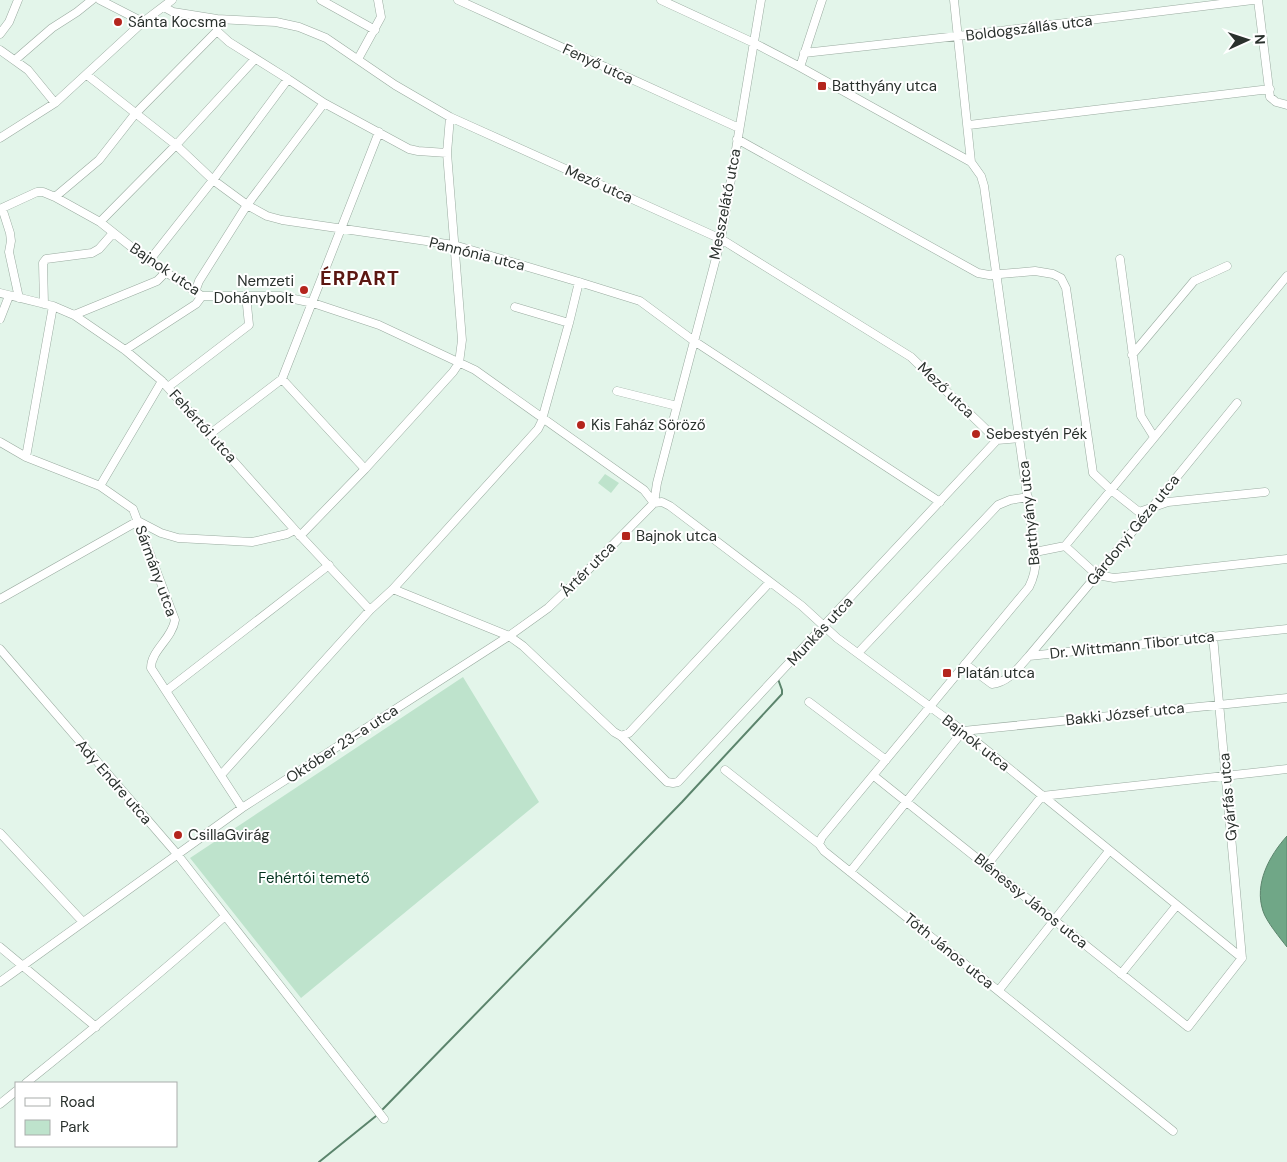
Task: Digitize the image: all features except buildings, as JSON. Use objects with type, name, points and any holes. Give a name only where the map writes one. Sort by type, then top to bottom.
[{"type":"street","points":[[0,34],[9,22],[18,0]]},
{"type":"street","points":[[15,60],[52,28],[92,0]]},
{"type":"street","points":[[100,0],[143,22]]},
{"type":"street","points":[[0,138],[55,103],[143,22],[172,0]]},
{"type":"street","points":[[321,0],[375,30]]},
{"type":"street","points":[[358,59],[381,17],[378,0]]},
{"type":"street","name":"Fenyő utca","points":[[458,0],[738,128]]},
{"type":"street","points":[[661,0],[800,67],[971,162]]},
{"type":"street","name":"Messzelátó utca","points":[[677,406],[721,238],[761,0]]},
{"type":"street","points":[[800,67],[822,0]]},
{"type":"street","points":[[954,0],[971,162]]},
{"type":"street","name":"Boldogszállás utca","points":[[804,54],[1253,0]]},
{"type":"street","points":[[1258,0],[1270,97],[1276,102],[1287,105]]},
{"type":"street","name":"Mező utca","points":[[164,7],[173,12],[217,19],[276,22],[299,27],[326,38],[395,86],[450,118],[721,238],[911,357],[998,440]]},
{"type":"street","points":[[55,197],[99,160],[135,114],[217,31],[217,19]]},
{"type":"street","points":[[217,31],[229,42],[288,78],[324,103],[409,149],[447,153]]},
{"type":"street","points":[[0,50],[28,70],[55,103]]},
{"type":"street","points":[[100,222],[176,145],[255,59]]},
{"type":"street","name":"Pannónia utca","points":[[87,75],[176,145],[213,180],[247,206],[274,218],[454,245],[640,302],[694,340],[940,502]]},
{"type":"street","points":[[149,262],[213,180],[288,78]]},
{"type":"street","points":[[968,125],[1270,89]]},
{"type":"street","points":[[125,350],[196,304],[199,294],[199,281],[247,206],[324,103]]},
{"type":"street","points":[[0,599],[138,520],[161,533],[178,538],[252,542],[297,533],[365,469],[459,363],[462,340],[447,153],[450,118]]},
{"type":"street","points":[[210,434],[282,379],[379,132]]},
{"type":"street","points":[[737,139],[978,274],[990,275],[1035,271],[1053,274],[1061,278],[1066,288],[1093,473],[1110,490],[1139,512],[1168,502],[1265,492]]},
{"type":"street","name":"Batthyány utca","points":[[819,844],[822,837],[1029,587],[1035,575],[1036,552],[998,274],[984,186],[981,176],[971,162]]},
{"type":"street","name":"Bajnok utca","points":[[1,209],[37,192],[43,192],[100,222],[149,262],[199,294],[280,296],[313,303],[380,325],[475,370],[644,490],[654,502],[662,502],[670,506],[802,606],[824,627],[964,732],[1242,958]]},
{"type":"street","points":[[1,209],[10,233],[11,241],[9,247],[19,298]]},
{"type":"street","points":[[44,304],[43,263],[46,259],[92,253],[99,249],[113,233]]},
{"type":"street","points":[[0,250],[9,247]]},
{"type":"street","points":[[1120,259],[1141,416],[1154,437]]},
{"type":"street","points":[[1132,355],[1194,281],[1227,266]]},
{"type":"street","points":[[74,315],[157,281],[166,272]]},
{"type":"street","points":[[1036,552],[1065,546],[1287,276]]},
{"type":"street","points":[[220,775],[370,610],[392,589],[538,430],[543,418],[579,282]]},
{"type":"street","name":"Fehértói utca","points":[[0,293],[53,306],[74,315],[125,350],[162,381],[297,533],[370,610]]},
{"type":"street","points":[[168,387],[249,325],[246,295]]},
{"type":"street","points":[[0,319],[9,296]]},
{"type":"street","points":[[26,457],[53,306]]},
{"type":"street","points":[[515,307],[569,323]]},
{"type":"street","points":[[282,379],[365,469]]},
{"type":"street","points":[[100,486],[162,381]]},
{"type":"street","points":[[616,391],[677,406],[657,483],[654,502]]},
{"type":"street","name":"Gárdonyi Géza utca","points":[[1028,656],[1097,575],[1237,403]]},
{"type":"street","points":[[998,440],[1020,438]]},
{"type":"street","name":"Munkás utca","points":[[621,736],[667,782],[678,782],[998,440]]},
{"type":"street","name":"Sármány utca","points":[[0,442],[26,457],[100,486],[133,509],[175,620],[174,629],[151,661],[151,668],[242,808]]},
{"type":"street","points":[[858,653],[998,506],[1010,500],[1028,497]]},
{"type":"street","name":"Ártér utca","points":[[509,636],[554,602],[654,502]]},
{"type":"street","points":[[1065,546],[1097,575],[1114,578],[1287,559]]},
{"type":"street","points":[[166,691],[329,566]]},
{"type":"street","points":[[392,589],[509,636],[523,646],[614,732],[621,736],[629,733],[770,582]]},
{"type":"street","name":"Dr. Wittmann Tibor utca","points":[[965,664],[992,684],[1000,683],[1009,678],[1028,656],[1287,629]]},
{"type":"street","name":"Október 23-a utca","points":[[0,982],[242,808],[509,636]]},
{"type":"street","name":"Gyárfás utca","points":[[1213,636],[1242,958]]},
{"type":"street","name":"Ady Endre utca","points":[[0,649],[176,854],[384,1119]]},
{"type":"street","name":"Bakki József utca","points":[[964,732],[1287,698]]},
{"type":"street","points":[[810,702],[886,760]]},
{"type":"street","points":[[850,872],[964,732]]},
{"type":"street","points":[[987,866],[1042,796],[1287,769]]},
{"type":"street","name":"Tóth János utca","points":[[725,770],[1174,1131]]},
{"type":"street","name":"Blénessy János utca","points":[[874,776],[1188,1027],[1242,958]]},
{"type":"street","points":[[0,833],[83,922]]},
{"type":"street","points":[[998,990],[1109,851]]},
{"type":"street","points":[[1121,974],[1177,905]]},
{"type":"street","points":[[27,1082],[96,1027],[224,917]]},
{"type":"street","points":[[0,947],[96,1027]]},
{"type":"street","points":[[0,1104],[15,1092]]},
{"type":"green space","points":[[605,474],[619,483],[611,493],[598,483]]},
{"type":"green space","name":"Fehértói temető","points":[[463,677],[539,802],[301,998],[190,858]]},
{"type":"shaded area","points":[[1287,836],[1287,947],[1263,911],[1260,891],[1269,861]]},
{"type":"waterway","points":[[383,1109],[682,802],[782,694],[778,679]]},
{"type":"waterway","points":[[319,1162],[376,1116]]},
{"type":"place","name":"Sánta Kocsma","points":[[118,22]]},
{"type":"place","name":"Batthyány utca","points":[[822,86]]},
{"type":"place","name":"Nemzeti Dohánybolt","points":[[304,290]]},
{"type":"place","name":"Kis Faház Söröző","points":[[581,425]]},
{"type":"place","name":"Sebestyén Pék","points":[[976,434]]},
{"type":"place","name":"Bajnok utca","points":[[626,536]]},
{"type":"place","name":"Platán utca","points":[[947,673]]},
{"type":"place","name":"CsillaGvirág","points":[[178,835]]},
{"type":"district","name":"ÉRPART","points":[[360,278]]}]
